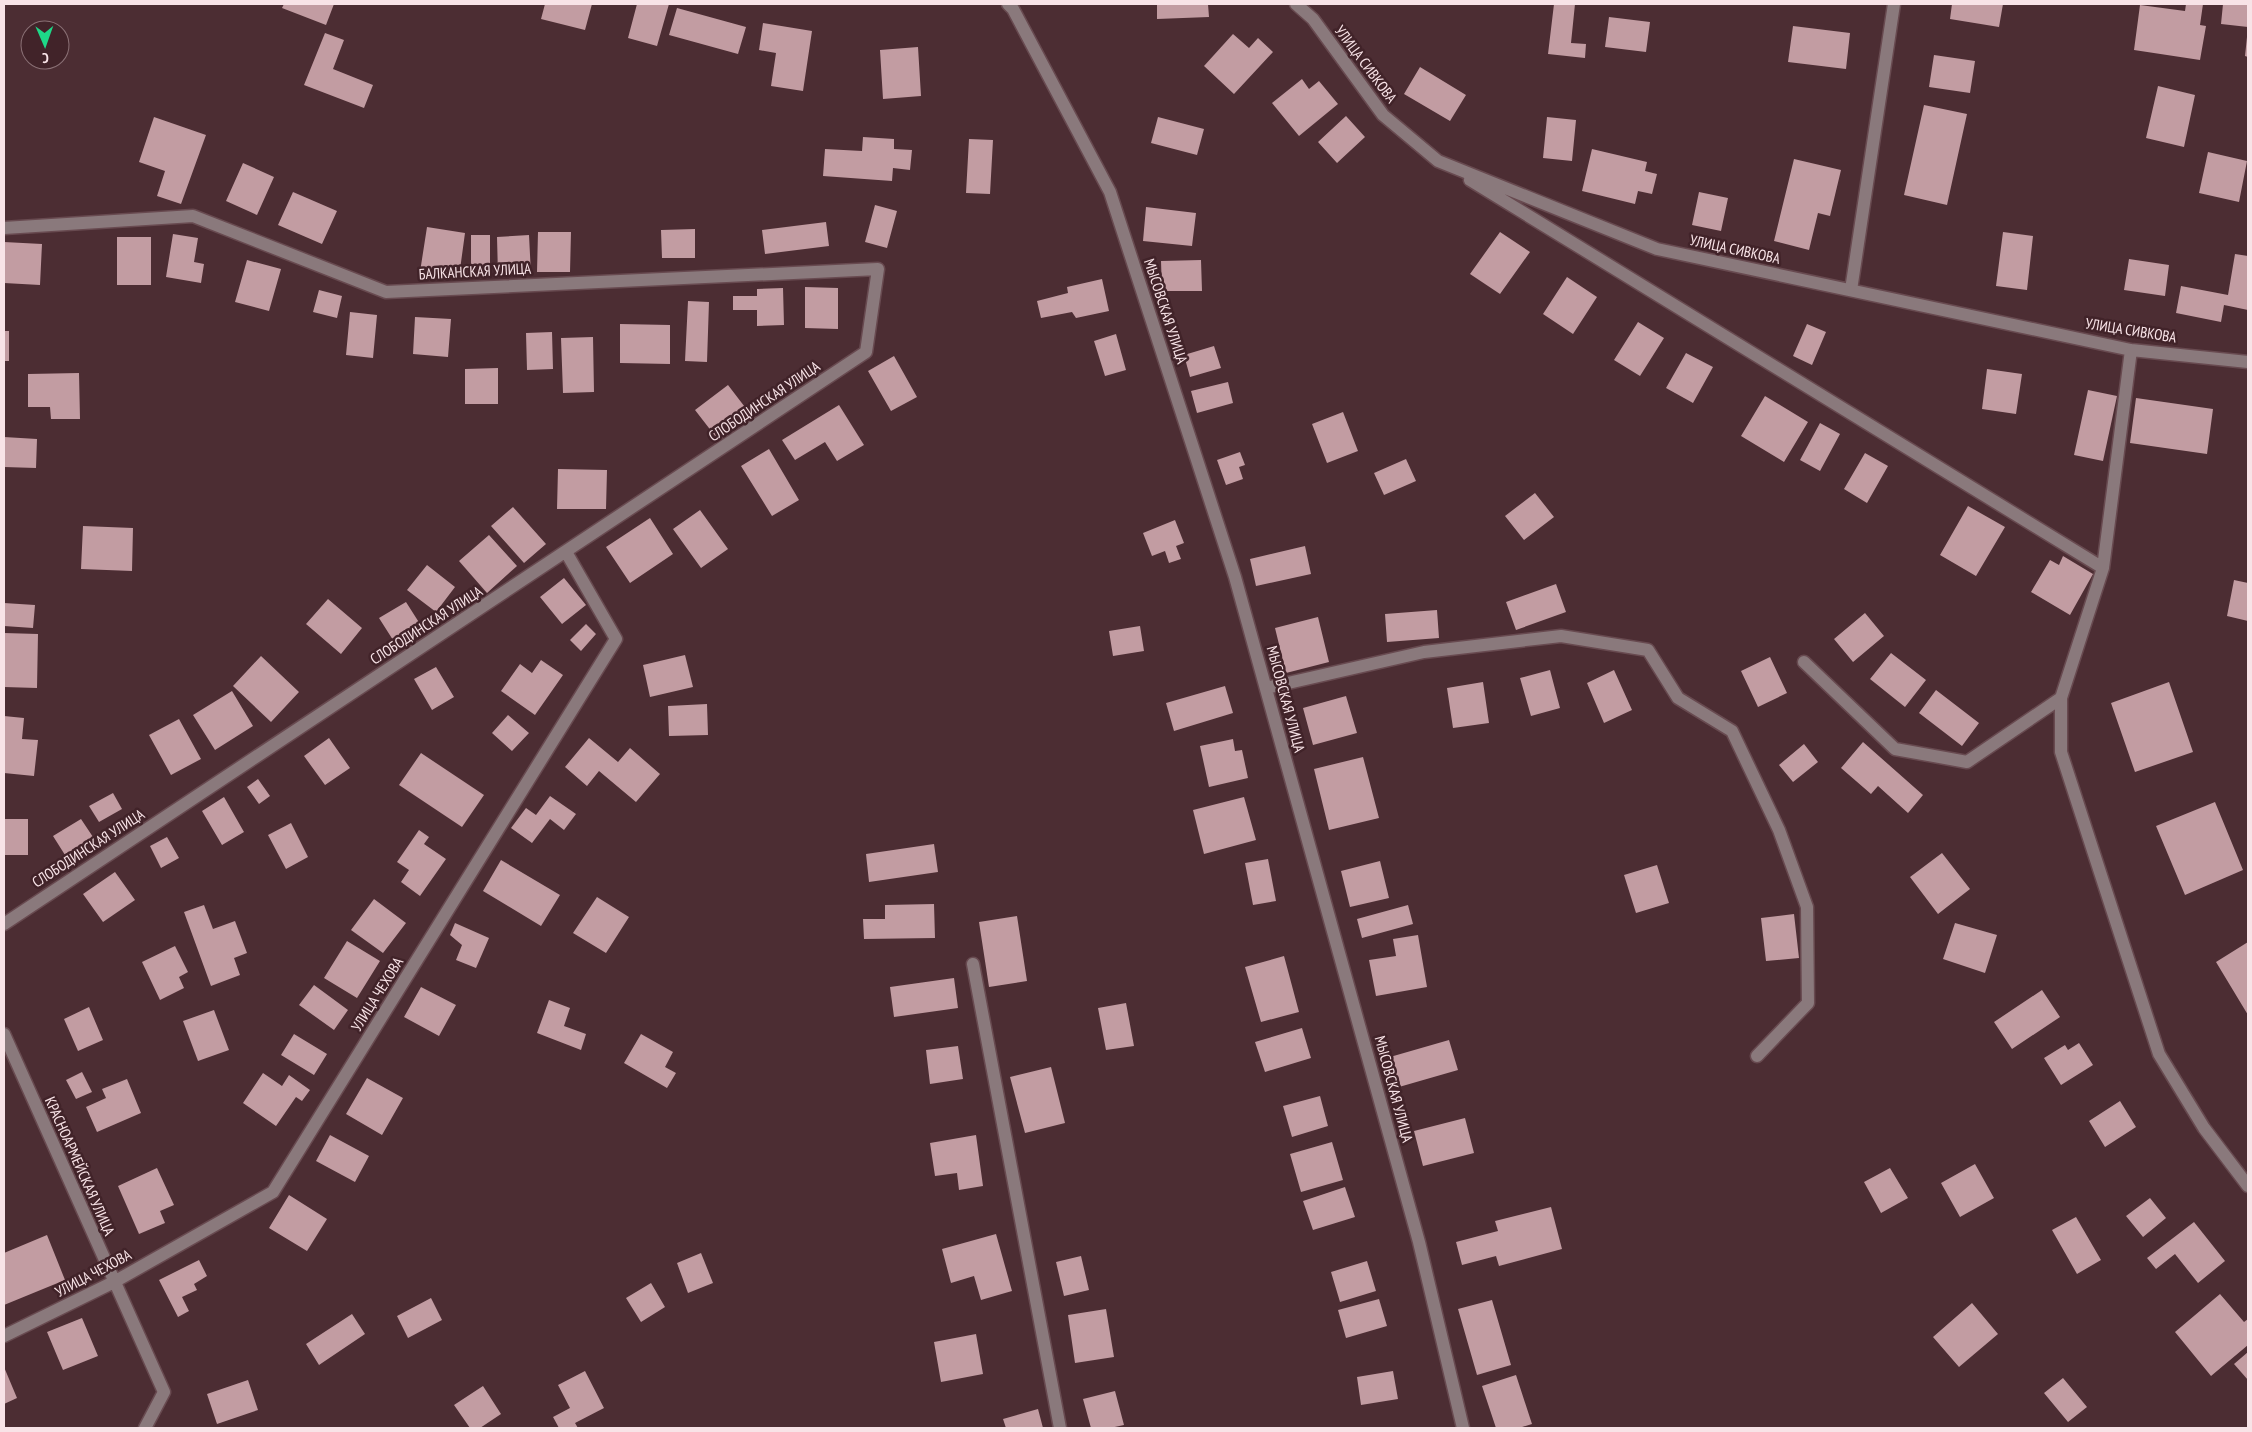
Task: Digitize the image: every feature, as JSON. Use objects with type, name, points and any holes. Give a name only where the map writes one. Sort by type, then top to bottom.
[{"type":"street","name":"МЫСОВСКАЯ УЛИЦА","points":[[1008,4],[1013,9],[1110,192],[1235,577],[1419,1242],[1463,1428]]},
{"type":"street","name":"УЛИЦА СИВКОВА","points":[[1296,4],[1312,20],[1382,115],[1438,161],[1657,249],[2131,350],[2248,362]]},
{"type":"street","points":[[1850,290],[1894,4]]},
{"type":"street","points":[[1438,161],[2103,568]]},
{"type":"street","name":"БАЛКАНСКАЯ УЛИЦА","points":[[4,228],[193,216],[386,292],[878,269],[866,352]]},
{"type":"street","points":[[2131,350],[2103,568],[2061,698],[2061,752],[2159,1054],[2204,1128],[2248,1186]]},
{"type":"street","name":"СЛОБОДИНСКАЯ УЛИЦА","points":[[4,924],[866,352]]},
{"type":"street","name":"УЛИЦА ЧЕХОВА","points":[[4,1336],[114,1282],[273,1192],[616,639],[566,552]]},
{"type":"street","points":[[1266,688],[1424,652],[1561,636],[1648,650],[1678,698],[1732,731],[1779,830],[1807,907],[1808,1003],[1757,1056]]},
{"type":"street","points":[[1804,662],[1895,749],[1966,762],[2061,698]]},
{"type":"street","points":[[973,964],[1060,1428]]},
{"type":"street","name":"КРАСНОАРМЕЙСКАЯ УЛИЦА","points":[[4,1034],[164,1392],[145,1428]]},
{"type":"building","points":[[284,4],[334,4],[326,25],[282,8]]},
{"type":"building","points":[[545,4],[592,4],[585,30],[541,19]]},
{"type":"building","points":[[637,4],[669,4],[657,46],[628,38]]},
{"type":"building","points":[[1157,4],[1208,4],[1209,17],[1157,19]]},
{"type":"building","points":[[1554,4],[1575,4],[1571,43],[1586,44],[1585,58],[1548,54]]},
{"type":"building","points":[[1952,4],[2003,4],[1999,27],[1950,19]]},
{"type":"building","points":[[2186,4],[2203,4],[2200,25],[2206,26],[2200,60],[2134,50],[2140,5],[2185,11]]},
{"type":"building","points":[[2223,4],[2248,4],[2248,27],[2221,24]]},
{"type":"building","points":[[677,8],[746,27],[738,54],[669,35]]},
{"type":"building","points":[[1609,17],[1650,22],[1646,52],[1605,47]]},
{"type":"building","points":[[763,23],[812,31],[803,91],[771,86],[776,53],[759,50]]},
{"type":"building","points":[[1793,26],[1850,33],[1846,69],[1788,62]]},
{"type":"building","points":[[325,33],[344,40],[333,69],[373,85],[364,108],[304,85]]},
{"type":"building","points":[[1233,34],[1249,48],[1258,38],[1273,52],[1234,94],[1204,66]]},
{"type":"building","points":[[2248,37],[2248,57],[2245,56]]},
{"type":"building","points":[[918,47],[921,96],[883,99],[880,50]]},
{"type":"building","points":[[1934,55],[1975,61],[1970,93],[1929,87]]},
{"type":"building","points":[[1420,67],[1466,95],[1450,121],[1404,94]]},
{"type":"building","points":[[1302,79],[1309,89],[1319,81],[1338,104],[1299,136],[1272,103]]},
{"type":"building","points":[[2158,86],[2195,95],[2184,147],[2146,138]]},
{"type":"building","points":[[1924,105],[1967,114],[1947,205],[1904,195]]},
{"type":"building","points":[[1346,116],[1365,137],[1337,163],[1318,142]]},
{"type":"building","points":[[154,117],[206,135],[181,204],[157,196],[165,171],[139,162]]},
{"type":"building","points":[[1158,117],[1204,129],[1197,155],[1151,143]]},
{"type":"building","points":[[1547,117],[1576,120],[1572,161],[1543,158]]},
{"type":"building","points":[[863,137],[894,139],[894,149],[912,150],[910,170],[893,168],[892,181],[823,176],[825,149],[862,151]]},
{"type":"building","points":[[969,139],[993,140],[990,194],[966,193]]},
{"type":"building","points":[[1592,149],[1647,162],[1645,171],[1657,174],[1652,194],[1638,191],[1635,204],[1582,191]]},
{"type":"building","points":[[2208,152],[2247,161],[2239,202],[2199,193]]},
{"type":"building","points":[[1794,159],[1841,170],[1830,216],[1818,213],[1809,250],[1774,241]]},
{"type":"building","points":[[243,163],[274,177],[257,215],[226,201]]},
{"type":"building","points":[[293,192],[337,211],[322,244],[278,225]]},
{"type":"building","points":[[1699,192],[1728,198],[1721,231],[1692,225]]},
{"type":"building","points":[[875,205],[897,211],[887,248],[865,242]]},
{"type":"building","points":[[1146,207],[1196,213],[1192,246],[1143,241]]},
{"type":"building","points":[[826,222],[829,246],[765,254],[762,230]]},
{"type":"building","points":[[427,227],[465,233],[459,277],[420,272]]},
{"type":"building","points":[[695,229],[695,258],[662,258],[661,230]]},
{"type":"building","points":[[538,232],[571,232],[570,272],[537,272]]},
{"type":"building","points":[[1500,232],[1530,252],[1500,294],[1470,274]]},
{"type":"building","points":[[2003,232],[2033,236],[2027,290],[1996,286]]},
{"type":"building","points":[[173,234],[198,238],[194,262],[204,264],[201,283],[166,277]]},
{"type":"building","points":[[471,235],[490,235],[490,274],[471,274]]},
{"type":"building","points":[[529,235],[531,274],[498,275],[497,237]]},
{"type":"building","points":[[117,237],[151,237],[151,285],[117,285]]},
{"type":"building","points":[[4,242],[42,244],[40,285],[4,283]]},
{"type":"building","points":[[2235,254],[2248,256],[2248,310],[2224,305],[2221,322],[2176,313],[2181,286],[2228,295]]},
{"type":"building","points":[[2129,259],[2169,265],[2165,296],[2124,290]]},
{"type":"building","points":[[247,260],[281,269],[269,311],[235,302]]},
{"type":"building","points":[[1201,260],[1202,291],[1162,291],[1161,261]]},
{"type":"building","points":[[1567,277],[1597,297],[1573,334],[1543,314]]},
{"type":"building","points":[[1102,279],[1109,311],[1076,318],[1072,312],[1041,318],[1037,301],[1068,293],[1067,287]]},
{"type":"building","points":[[805,287],[838,288],[838,329],[805,328]]},
{"type":"building","points":[[783,288],[784,325],[757,326],[757,310],[733,310],[733,296],[757,296],[757,289]]},
{"type":"building","points":[[319,290],[342,296],[337,318],[313,312]]},
{"type":"building","points":[[688,301],[709,302],[707,362],[685,361]]},
{"type":"building","points":[[350,312],[377,315],[373,358],[346,355]]},
{"type":"building","points":[[415,317],[451,319],[448,357],[413,354]]},
{"type":"building","points":[[1638,322],[1664,338],[1640,376],[1614,360]]},
{"type":"building","points":[[620,324],[670,325],[670,364],[620,363]]},
{"type":"building","points":[[1807,324],[1826,332],[1812,365],[1793,356]]},
{"type":"building","points":[[4,331],[9,331],[9,361],[4,361]]},
{"type":"building","points":[[552,332],[553,369],[527,370],[526,333]]},
{"type":"building","points":[[1116,334],[1126,370],[1105,376],[1094,341]]},
{"type":"building","points":[[593,337],[594,392],[563,393],[561,338]]},
{"type":"building","points":[[1214,346],[1221,368],[1190,377],[1184,355]]},
{"type":"building","points":[[1686,353],[1713,367],[1693,403],[1666,388]]},
{"type":"building","points":[[894,356],[917,397],[891,411],[868,371]]},
{"type":"building","points":[[498,368],[498,404],[465,404],[465,369]]},
{"type":"building","points":[[1987,369],[2022,374],[2016,414],[1982,409]]},
{"type":"building","points":[[79,373],[80,419],[51,419],[50,407],[28,407],[28,374]]},
{"type":"building","points":[[1228,382],[1233,403],[1197,413],[1191,391]]},
{"type":"building","points":[[728,385],[751,415],[719,441],[695,410]]},
{"type":"building","points":[[2088,390],[2117,396],[2103,461],[2074,455]]},
{"type":"building","points":[[1765,396],[1808,422],[1784,462],[1741,436]]},
{"type":"building","points":[[2136,398],[2213,409],[2207,454],[2130,443]]},
{"type":"building","points":[[839,405],[864,445],[837,461],[825,442],[795,460],[782,440]]},
{"type":"building","points":[[1343,412],[1358,451],[1327,463],[1312,424]]},
{"type":"building","points":[[1820,423],[1840,434],[1820,471],[1800,460]]},
{"type":"building","points":[[4,437],[37,439],[36,468],[4,467]]},
{"type":"building","points":[[769,449],[799,500],[772,516],[741,466]]},
{"type":"building","points":[[1240,452],[1245,465],[1239,467],[1243,479],[1226,485],[1217,460]]},
{"type":"building","points":[[1865,453],[1888,466],[1867,503],[1844,489]]},
{"type":"building","points":[[1406,459],[1416,481],[1384,495],[1374,473]]},
{"type":"building","points":[[558,469],[607,470],[606,509],[557,509]]},
{"type":"building","points":[[1535,493],[1554,517],[1524,540],[1505,516]]},
{"type":"building","points":[[1968,506],[2005,527],[1976,576],[1940,555]]},
{"type":"building","points":[[513,507],[546,544],[524,563],[491,526]]},
{"type":"building","points":[[700,510],[728,549],[701,568],[673,529]]},
{"type":"building","points":[[650,518],[673,554],[630,583],[606,547]]},
{"type":"building","points":[[1175,520],[1184,543],[1176,546],[1181,559],[1169,563],[1165,551],[1152,556],[1143,533]]},
{"type":"building","points":[[83,526],[133,528],[132,571],[81,569]]},
{"type":"building","points":[[489,535],[517,566],[487,593],[459,561]]},
{"type":"building","points":[[1305,546],[1311,574],[1256,586],[1250,559]]},
{"type":"building","points":[[2063,556],[2093,574],[2070,615],[2031,592],[2050,560],[2059,565]]},
{"type":"building","points":[[427,565],[455,587],[436,612],[407,590]]},
{"type":"building","points":[[564,578],[586,605],[562,624],[540,597]]},
{"type":"building","points":[[2234,580],[2248,583],[2248,621],[2227,616]]},
{"type":"building","points":[[1556,584],[1566,612],[1516,630],[1506,602]]},
{"type":"building","points":[[328,599],[362,628],[341,654],[306,624]]},
{"type":"building","points":[[406,602],[420,624],[393,640],[379,618]]},
{"type":"building","points":[[4,603],[35,605],[33,628],[4,626]]},
{"type":"building","points":[[1437,610],[1439,638],[1387,642],[1385,614]]},
{"type":"building","points":[[1865,613],[1884,636],[1853,662],[1834,639]]},
{"type":"building","points":[[1318,617],[1329,662],[1286,673],[1275,628]]},
{"type":"building","points":[[586,624],[596,634],[581,651],[570,640]]},
{"type":"building","points":[[1140,626],[1144,651],[1113,656],[1109,631]]},
{"type":"building","points":[[4,633],[38,634],[37,688],[4,687]]},
{"type":"building","points":[[1891,653],[1926,680],[1905,707],[1870,679]]},
{"type":"building","points":[[685,655],[693,687],[650,697],[643,665]]},
{"type":"building","points":[[261,656],[299,692],[271,722],[233,686]]},
{"type":"building","points":[[1770,657],[1787,693],[1758,707],[1741,671]]},
{"type":"building","points":[[541,660],[563,675],[535,715],[501,691],[520,664],[532,673]]},
{"type":"building","points":[[436,667],[454,697],[432,710],[414,679]]},
{"type":"building","points":[[1550,670],[1560,708],[1531,716],[1520,678]]},
{"type":"building","points":[[1614,670],[1632,710],[1604,723],[1587,683]]},
{"type":"building","points":[[1483,682],[1489,723],[1453,728],[1447,688]]},
{"type":"building","points":[[2169,682],[2193,752],[2135,772],[2111,703]]},
{"type":"building","points":[[1225,686],[1233,713],[1174,731],[1166,703]]},
{"type":"building","points":[[1936,690],[1979,723],[1962,746],[1919,713]]},
{"type":"building","points":[[232,691],[253,726],[215,750],[193,715]]},
{"type":"building","points":[[1346,696],[1357,733],[1313,745],[1303,708]]},
{"type":"building","points":[[707,704],[708,735],[669,736],[668,706]]},
{"type":"building","points":[[508,715],[529,733],[512,751],[492,733]]},
{"type":"building","points":[[4,716],[24,718],[22,739],[38,740],[34,776],[4,773]]},
{"type":"building","points":[[179,719],[201,759],[171,775],[149,735]]},
{"type":"building","points":[[329,738],[350,768],[325,785],[304,756]]},
{"type":"building","points":[[589,738],[618,762],[630,748],[660,774],[636,802],[599,771],[587,786],[565,767]]},
{"type":"building","points":[[1233,739],[1235,751],[1242,750],[1248,778],[1209,787],[1200,746]]},
{"type":"building","points":[[1863,742],[1923,795],[1908,813],[1878,786],[1871,794],[1841,768]]},
{"type":"building","points":[[1804,744],[1818,762],[1793,782],[1779,765]]},
{"type":"building","points":[[421,753],[484,795],[462,827],[399,785]]},
{"type":"building","points":[[1363,757],[1379,818],[1329,830],[1314,769]]},
{"type":"building","points":[[258,779],[270,796],[259,804],[247,787]]},
{"type":"building","points":[[113,793],[122,809],[99,822],[89,806]]},
{"type":"building","points":[[550,796],[576,814],[564,830],[550,819],[532,843],[511,828],[526,808],[536,815]]},
{"type":"building","points":[[224,797],[244,832],[222,845],[202,811]]},
{"type":"building","points":[[1244,797],[1256,840],[1204,854],[1193,810]]},
{"type":"building","points":[[2215,802],[2243,870],[2185,895],[2156,826]]},
{"type":"building","points":[[4,819],[28,819],[28,855],[4,855]]},
{"type":"building","points":[[81,819],[93,837],[65,855],[53,836]]},
{"type":"building","points":[[291,823],[308,857],[286,869],[268,835]]},
{"type":"building","points":[[419,830],[429,837],[424,844],[446,859],[420,896],[401,882],[409,870],[397,862]]},
{"type":"building","points":[[167,837],[179,858],[161,868],[150,846]]},
{"type":"building","points":[[934,844],[938,872],[869,882],[866,854]]},
{"type":"building","points":[[1942,853],[1970,889],[1938,914],[1910,877]]},
{"type":"building","points":[[1268,859],[1276,901],[1253,905],[1245,863]]},
{"type":"building","points":[[501,860],[560,895],[541,926],[483,891]]},
{"type":"building","points":[[1380,861],[1389,898],[1350,907],[1341,871]]},
{"type":"building","points":[[1657,865],[1669,903],[1636,913],[1624,875]]},
{"type":"building","points":[[115,872],[135,900],[103,922],[83,894]]},
{"type":"building","points":[[597,897],[629,917],[606,953],[573,933]]},
{"type":"building","points":[[374,899],[406,923],[383,953],[351,930]]},
{"type":"building","points":[[934,904],[935,938],[864,939],[863,919],[885,919],[885,905]]},
{"type":"building","points":[[204,905],[213,929],[235,921],[247,953],[234,958],[240,975],[211,986],[184,912]]},
{"type":"building","points":[[1408,905],[1413,924],[1362,938],[1357,919]]},
{"type":"building","points":[[1794,914],[1799,958],[1766,961],[1761,918]]},
{"type":"building","points":[[1017,916],[1027,981],[989,987],[979,922]]},
{"type":"building","points":[[455,923],[489,938],[476,968],[456,960],[462,945],[450,935]]},
{"type":"building","points":[[1955,923],[1997,935],[1985,973],[1943,959]]},
{"type":"building","points":[[1418,935],[1427,987],[1376,996],[1369,960],[1396,956],[1393,939]]},
{"type":"building","points":[[347,941],[380,961],[357,998],[324,978]]},
{"type":"building","points":[[2248,942],[2248,1015],[2216,962]]},
{"type":"building","points":[[175,946],[188,972],[179,977],[184,988],[160,1000],[142,962]]},
{"type":"building","points":[[1284,956],[1299,1012],[1261,1022],[1245,967]]},
{"type":"building","points":[[954,978],[958,1008],[894,1017],[890,987]]},
{"type":"building","points":[[314,985],[348,1010],[334,1030],[299,1005]]},
{"type":"building","points":[[421,987],[456,1005],[439,1036],[404,1017]]},
{"type":"building","points":[[2042,990],[2060,1017],[2012,1049],[1994,1022]]},
{"type":"building","points":[[549,1000],[570,1008],[564,1026],[586,1034],[581,1050],[537,1033]]},
{"type":"building","points":[[1126,1003],[1134,1046],[1106,1050],[1098,1008]]},
{"type":"building","points":[[89,1007],[103,1040],[78,1051],[64,1019]]},
{"type":"building","points":[[214,1010],[229,1050],[198,1061],[183,1021]]},
{"type":"building","points":[[1302,1028],[1311,1058],[1265,1072],[1255,1042]]},
{"type":"building","points":[[294,1034],[327,1054],[314,1075],[281,1055]]},
{"type":"building","points":[[641,1034],[673,1052],[665,1067],[676,1073],[667,1088],[624,1063]]},
{"type":"building","points":[[1449,1040],[1458,1070],[1399,1087],[1390,1057]]},
{"type":"building","points":[[2079,1043],[2093,1065],[2061,1085],[2044,1058],[2065,1045],[2068,1050]]},
{"type":"building","points":[[958,1046],[963,1079],[930,1084],[926,1050]]},
{"type":"building","points":[[1051,1067],[1065,1123],[1025,1133],[1010,1077]]},
{"type":"building","points":[[82,1072],[92,1092],[76,1099],[66,1080]]},
{"type":"building","points":[[263,1073],[282,1086],[289,1075],[310,1090],[302,1101],[296,1097],[276,1126],[243,1103]]},
{"type":"building","points":[[367,1078],[403,1098],[382,1135],[346,1114]]},
{"type":"building","points":[[127,1079],[141,1113],[97,1132],[86,1107],[106,1098],[102,1089]]},
{"type":"building","points":[[1320,1096],[1328,1126],[1292,1137],[1283,1106]]},
{"type":"building","points":[[2120,1101],[2136,1127],[2105,1147],[2089,1121]]},
{"type":"building","points":[[1465,1118],[1474,1153],[1423,1166],[1414,1131]]},
{"type":"building","points":[[330,1135],[369,1156],[355,1182],[316,1161]]},
{"type":"building","points":[[976,1135],[983,1186],[959,1190],[957,1173],[935,1176],[930,1143]]},
{"type":"building","points":[[1332,1142],[1343,1180],[1301,1192],[1290,1154]]},
{"type":"building","points":[[1975,1164],[1994,1198],[1960,1217],[1941,1183]]},
{"type":"building","points":[[157,1168],[174,1205],[160,1211],[165,1223],[139,1234],[118,1186]]},
{"type":"building","points":[[1890,1168],[1908,1198],[1881,1213],[1864,1182]]},
{"type":"building","points":[[1345,1187],[1355,1217],[1313,1230],[1303,1201]]},
{"type":"building","points":[[289,1195],[327,1219],[307,1251],[269,1228]]},
{"type":"building","points":[[2150,1198],[2166,1218],[2143,1237],[2126,1216]]},
{"type":"building","points":[[1551,1207],[1562,1249],[1499,1266],[1496,1256],[1462,1265],[1456,1242],[1498,1231],[1495,1221]]},
{"type":"building","points":[[2076,1217],[2101,1260],[2077,1274],[2052,1230]]},
{"type":"building","points":[[2194,1222],[2225,1261],[2198,1283],[2175,1254],[2156,1269],[2147,1258]]},
{"type":"building","points":[[996,1234],[1012,1291],[981,1300],[974,1276],[951,1283],[942,1249]]},
{"type":"building","points":[[47,1235],[65,1280],[4,1305],[4,1253]]},
{"type":"building","points":[[701,1253],[713,1283],[688,1293],[677,1263]]},
{"type":"building","points":[[1081,1256],[1089,1290],[1064,1296],[1056,1262]]},
{"type":"building","points":[[199,1260],[207,1276],[194,1284],[197,1290],[182,1297],[189,1311],[178,1317],[159,1280]]},
{"type":"building","points":[[1367,1261],[1376,1291],[1340,1302],[1331,1272]]},
{"type":"building","points":[[651,1283],[665,1307],[641,1322],[626,1298]]},
{"type":"building","points":[[2220,1294],[2244,1322],[2248,1319],[2248,1345],[2211,1376],[2175,1332]]},
{"type":"building","points":[[431,1298],[442,1320],[408,1338],[397,1316]]},
{"type":"building","points":[[1379,1299],[1387,1326],[1346,1338],[1338,1310]]},
{"type":"building","points":[[1492,1300],[1511,1365],[1477,1375],[1458,1309]]},
{"type":"building","points":[[1972,1303],[1998,1334],[1959,1367],[1933,1337]]},
{"type":"building","points":[[1106,1309],[1114,1357],[1075,1363],[1068,1315]]},
{"type":"building","points":[[352,1314],[365,1334],[319,1365],[306,1344]]},
{"type":"building","points":[[82,1318],[98,1356],[63,1370],[47,1332]]},
{"type":"building","points":[[976,1334],[983,1374],[941,1382],[934,1342]]},
{"type":"building","points":[[2248,1352],[2248,1380],[2234,1364]]},
{"type":"building","points":[[4,1367],[17,1398],[4,1404]]},
{"type":"building","points":[[585,1371],[604,1408],[575,1423],[578,1428],[559,1428],[553,1417],[570,1408],[558,1385]]},
{"type":"building","points":[[1393,1371],[1398,1399],[1361,1405],[1357,1377]]},
{"type":"building","points":[[1516,1375],[1532,1424],[1519,1428],[1496,1428],[1482,1386]]},
{"type":"building","points":[[2063,1378],[2087,1407],[2068,1422],[2044,1393]]},
{"type":"building","points":[[248,1380],[258,1410],[217,1424],[207,1394]]},
{"type":"building","points":[[483,1386],[501,1414],[480,1428],[470,1428],[454,1405]]},
{"type":"building","points":[[1115,1391],[1124,1425],[1110,1428],[1091,1428],[1083,1399]]},
{"type":"building","points":[[1038,1409],[1043,1428],[1006,1428],[1003,1419]]}]
